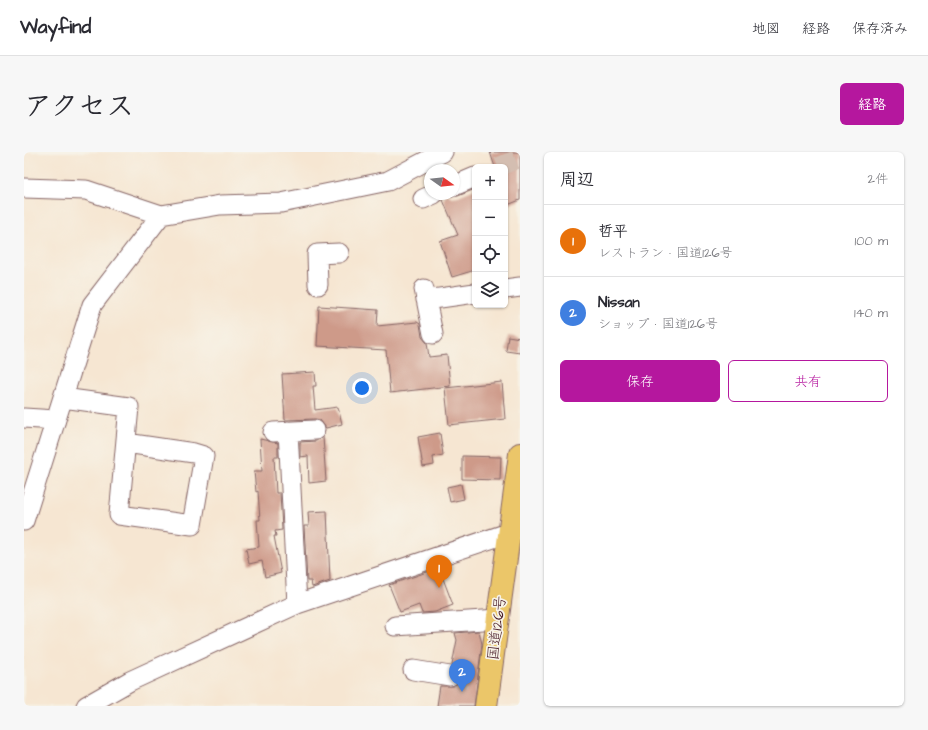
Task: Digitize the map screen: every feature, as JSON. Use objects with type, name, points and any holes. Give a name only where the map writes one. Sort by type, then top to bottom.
[{"type":"highway","name":"国道126号","points":[[486,706],[484,682],[498,619],[514,531],[520,454]]},
{"type":"street","points":[[24,188],[86,190],[161,215],[220,205],[281,203],[388,181],[443,152]]},
{"type":"street","points":[[460,183],[472,178]]},
{"type":"street","points":[[24,521],[92,305],[161,215]]},
{"type":"street","points":[[318,284],[317,254],[339,254]]},
{"type":"street","points":[[508,289],[520,287]]},
{"type":"street","points":[[433,334],[425,294],[472,293]]},
{"type":"street","points":[[63,398],[129,407],[119,515],[192,525],[204,456],[126,442]]},
{"type":"street","points":[[24,418],[56,420]]},
{"type":"street","points":[[297,604],[280,432],[315,430]]},
{"type":"street","points":[[86,706],[130,681],[297,604],[514,531]]},
{"type":"street","points":[[395,626],[498,619]]},
{"type":"street","points":[[413,670],[450,676]]},
{"type":"building","points":[[490,152],[520,152],[520,200],[508,205],[508,164],[494,164]]},
{"type":"building","points":[[472,190],[472,271],[452,277],[440,241],[458,235],[443,200],[460,200],[460,195]]},
{"type":"building","points":[[319,306],[378,310],[377,326],[417,322],[420,324],[422,337],[427,343],[429,357],[447,355],[450,386],[390,393],[386,350],[317,346]]},
{"type":"building","points":[[508,336],[520,338],[520,353],[506,351]]},
{"type":"building","points":[[315,372],[316,386],[313,386],[315,410],[338,407],[342,424],[326,428],[320,420],[315,419],[285,420],[282,374]]},
{"type":"building","points":[[502,382],[505,419],[449,425],[445,388]]},
{"type":"building","points":[[440,433],[443,455],[433,457],[434,465],[423,467],[418,437]]},
{"type":"building","points":[[323,437],[326,481],[309,483],[308,456],[300,457],[300,442],[316,441]]},
{"type":"building","points":[[260,439],[278,443],[278,457],[274,457],[276,493],[280,493],[282,530],[275,531],[276,536],[274,536],[281,573],[265,577],[262,561],[249,564],[246,549],[259,547],[257,520],[260,520],[258,491],[256,492],[254,471],[262,471]]},
{"type":"building","points":[[462,456],[501,457],[500,480],[462,479]]},
{"type":"building","points":[[461,484],[464,499],[450,502],[447,487]]},
{"type":"building","points":[[327,511],[330,581],[312,587],[311,581],[307,581],[304,526],[309,526],[308,512]]},
{"type":"building","points":[[439,568],[453,605],[435,612],[422,613],[419,605],[400,612],[389,585]]},
{"type":"building","points":[[479,631],[482,644],[474,706],[437,706],[440,686],[454,686],[461,678],[460,672],[452,665],[457,640],[455,633]]},
{"type":"tunnel","points":[[505,164],[520,158]]},
{"type":"tunnel","points":[[450,676],[479,681]]},
{"type":"place","name":"哲平","points":[[439,588]]},
{"type":"place","name":"Nissan","points":[[462,692]]}]
